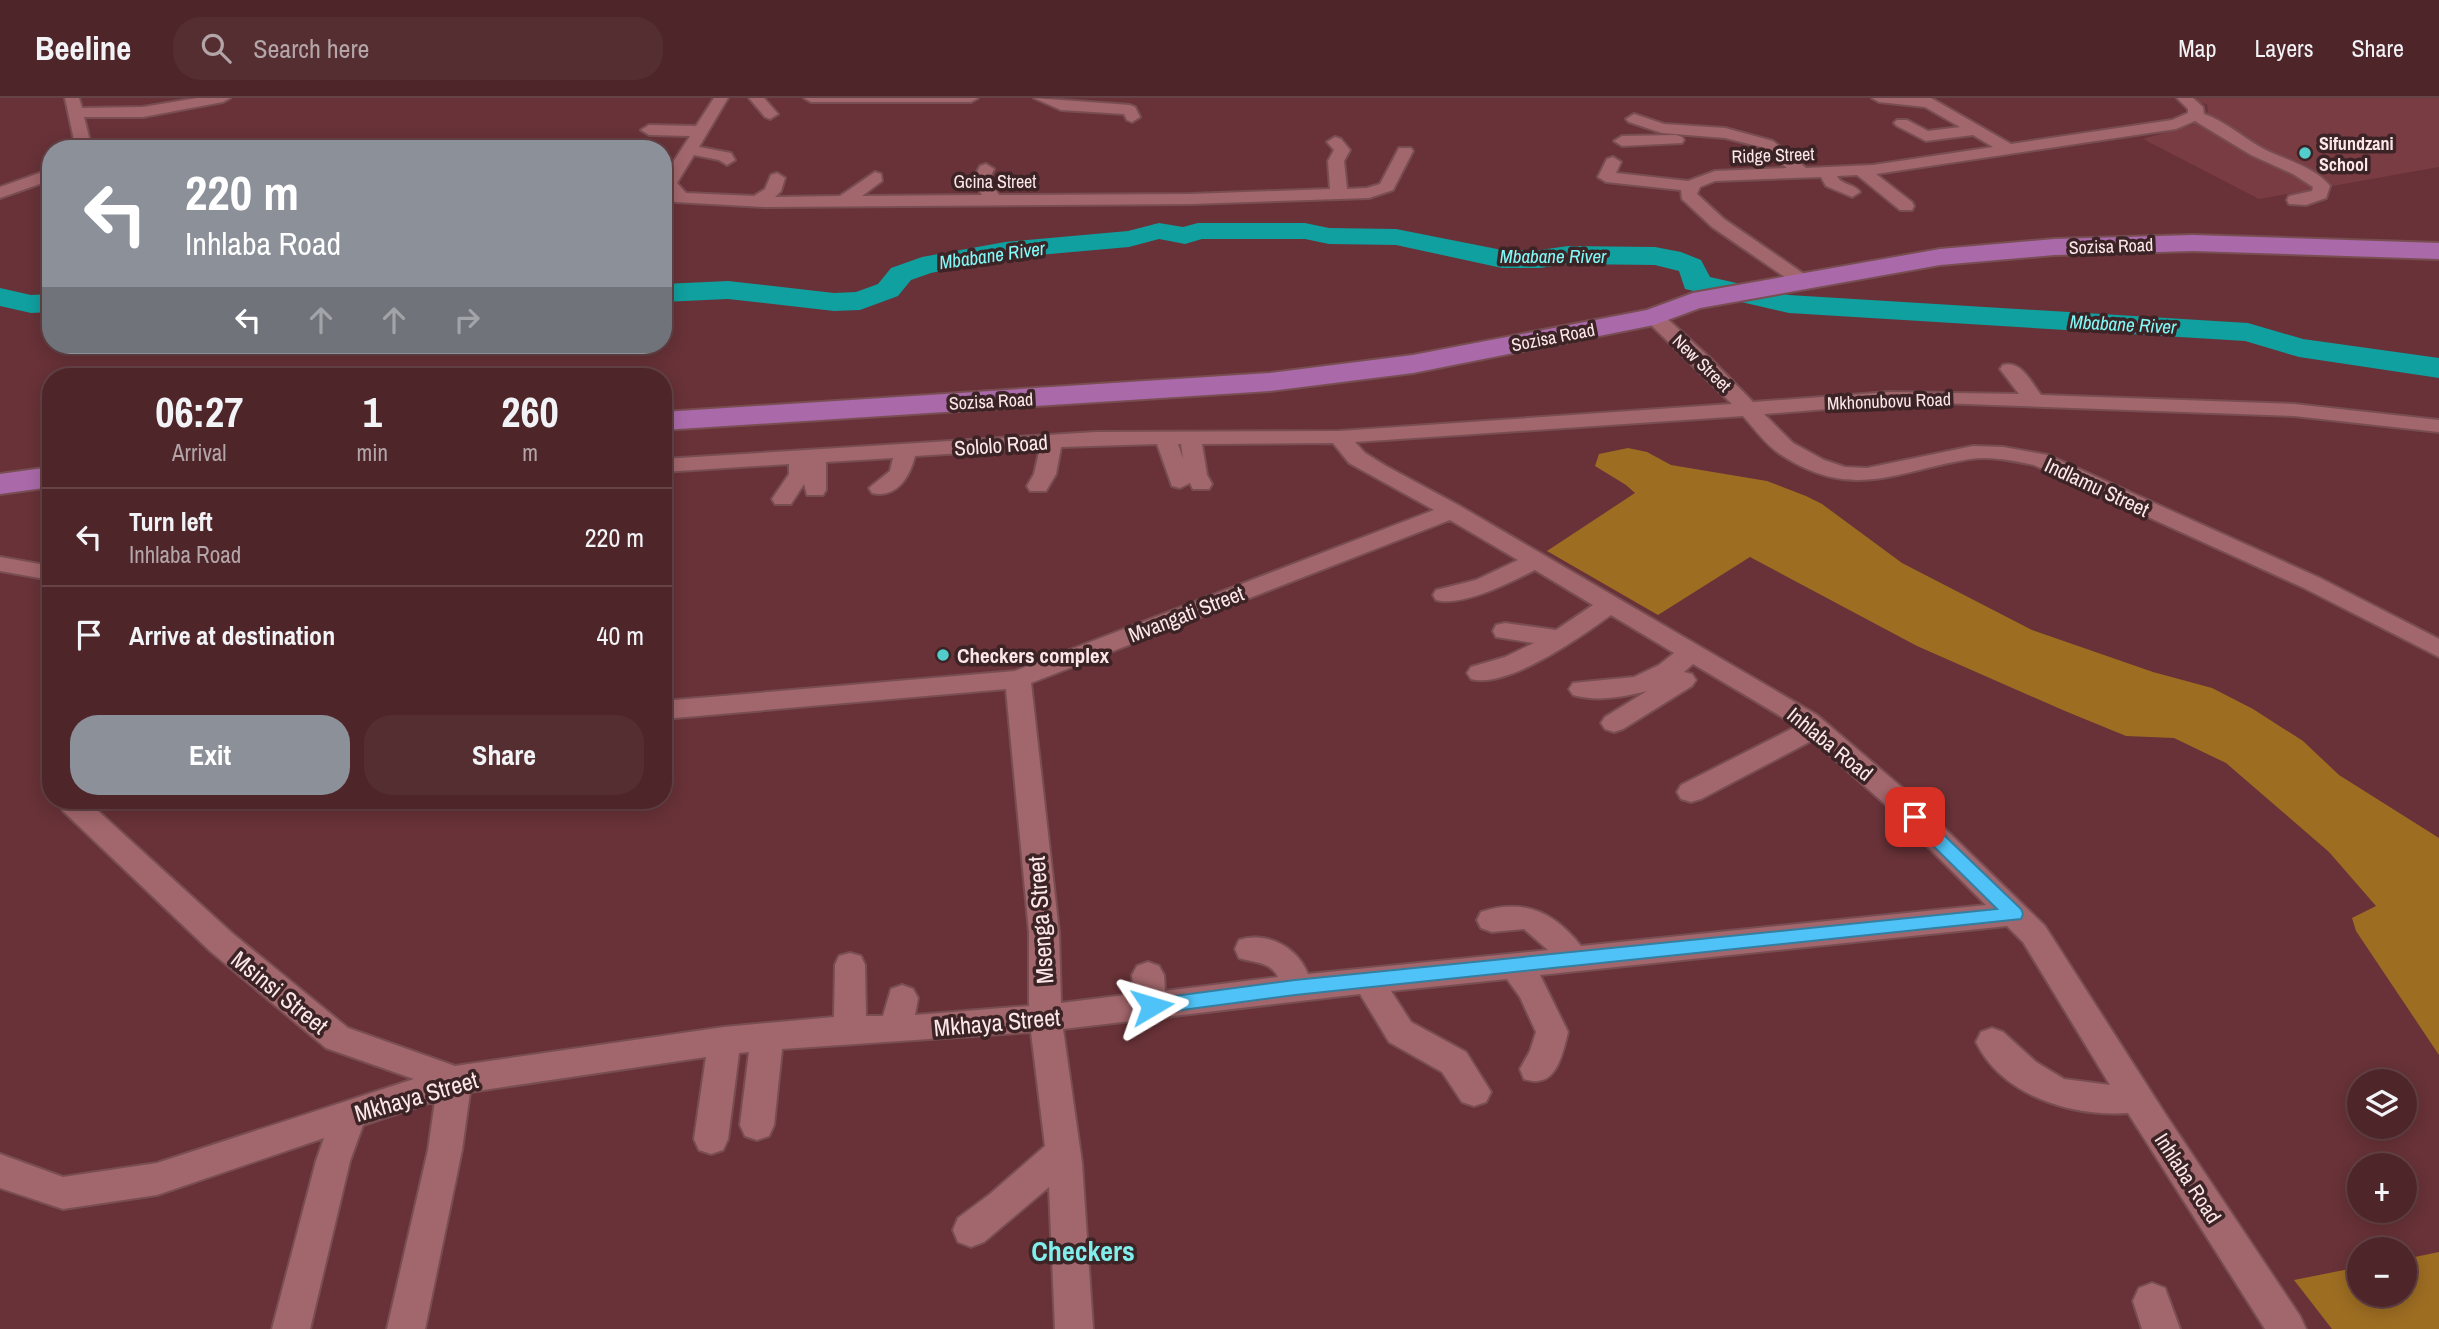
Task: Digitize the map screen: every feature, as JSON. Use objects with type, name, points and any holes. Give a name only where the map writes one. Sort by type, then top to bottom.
[{"type":"main road","name":"Sozisa Road","points":[[672,420],[1270,382],[1413,364],[1654,317],[1693,301],[1940,257],[2054,247],[2193,243],[2439,250]]},
{"type":"main road","points":[[0,484],[42,478]]},
{"type":"street","points":[[74,113],[143,112],[223,98]]},
{"type":"street","points":[[673,176],[721,98]]},
{"type":"street","points":[[756,98],[770,114]]},
{"type":"street","points":[[811,98],[901,99],[927,103],[971,98]]},
{"type":"street","points":[[1041,98],[1061,106],[1130,110],[1132,117]]},
{"type":"street","points":[[1879,98],[1924,100],[1978,132],[2013,142],[2071,141],[2176,124],[2189,105],[2256,152],[2310,176],[2322,186],[2320,194],[2306,200],[2295,200]]},
{"type":"street","points":[[824,99],[835,107],[854,114]]},
{"type":"street","points":[[74,113],[118,121]]},
{"type":"street","points":[[74,113],[82,140]]},
{"type":"street","points":[[1634,119],[1662,128],[1725,133],[1767,144],[1804,174]]},
{"type":"street","points":[[1902,123],[1926,136],[1978,132]]},
{"type":"street","points":[[649,130],[701,130]]},
{"type":"street","points":[[1622,141],[1747,138]]},
{"type":"street","points":[[1335,142],[1342,150],[1336,161],[1338,195]]},
{"type":"street","name":"Ridge Street","points":[[1691,186],[1697,180],[1715,176],[1827,173],[2013,142]]},
{"type":"street","points":[[689,150],[725,156],[727,160]]},
{"type":"street","name":"Gcina Street","points":[[672,188],[681,198],[757,202],[1191,199],[1338,195],[1369,193],[1387,187],[1405,151]]},
{"type":"street","points":[[1614,162],[1606,177],[1691,186],[1688,195],[1789,282]]},
{"type":"street","points":[[1860,167],[1906,206]]},
{"type":"street","points":[[986,169],[981,180],[991,194],[988,200]]},
{"type":"street","points":[[1827,173],[1832,183],[1852,192]]},
{"type":"street","points":[[0,193],[42,177]]},
{"type":"street","points":[[844,201],[874,181],[874,177]]},
{"type":"street","points":[[757,202],[773,191],[777,178]]},
{"type":"street","points":[[1191,199],[1194,192],[1228,186]]},
{"type":"street","name":"New Street","points":[[1654,317],[1750,410]]},
{"type":"street","points":[[2010,369],[2035,401]]},
{"type":"street","name":"Mkhonubovu Road","points":[[1339,437],[1750,410],[1889,398],[2294,410],[2439,426]]},
{"type":"street","name":"Indlamu Street","points":[[1750,410],[1784,448],[1816,465],[1843,473],[1867,475],[1973,452],[2003,453],[2040,460],[2312,583],[2439,649]]},
{"type":"street","points":[[1371,467],[1375,434]]},
{"type":"street","name":"Sololo Road","points":[[672,466],[1052,441],[1339,437]]},
{"type":"street","name":"Inhlaba Road","points":[[1339,437],[1357,458],[1371,467],[1452,511],[1701,657],[1815,728],[1896,798],[2034,934],[2136,1098],[2287,1329]]},
{"type":"street","points":[[1165,438],[1190,482],[1196,475],[1191,438]]},
{"type":"street","points":[[1038,486],[1045,474],[1052,441]]},
{"type":"street","points":[[880,488],[900,474],[905,452]]},
{"type":"street","points":[[808,458],[815,490]]},
{"type":"street","points":[[783,499],[808,458]]},
{"type":"street","name":"Mvangati Street","points":[[672,709],[1018,679],[1452,511]]},
{"type":"street","points":[[1445,595],[1484,585],[1536,561]]},
{"type":"street","points":[[0,564],[42,571]]},
{"type":"street","points":[[1480,673],[1504,669],[1560,638],[1610,604]]},
{"type":"street","points":[[1505,631],[1560,638]]},
{"type":"street","points":[[1582,689],[1605,691],[1638,685],[1664,674],[1681,662],[1701,657]]},
{"type":"street","points":[[1614,723],[1701,657]]},
{"type":"street","name":"Msenga Street","points":[[1018,679],[1044,932],[1045,1018],[1063,1152],[1074,1329]]},
{"type":"street","points":[[1690,792],[1815,728]]},
{"type":"street","name":"Msinsi Street","points":[[78,809],[221,942],[337,1038],[455,1080]]},
{"type":"street","name":"Mkhaya Street","points":[[0,1170],[4,1174],[63,1193],[158,1180],[455,1080],[724,1041],[850,1029],[897,1030],[1045,1018],[1368,980],[2014,914]]},
{"type":"street","points":[[1492,920],[1524,918],[1535,922],[1560,942],[1573,959]]},
{"type":"street","points":[[1250,949],[1267,951],[1284,959],[1293,971],[1295,988]]},
{"type":"street","points":[[850,965],[850,1029]]},
{"type":"street","points":[[1516,965],[1533,990],[1552,1032],[1545,1057],[1536,1069]]},
{"type":"street","points":[[1148,975],[1152,1006]]},
{"type":"street","points":[[1368,980],[1399,1032],[1454,1062],[1474,1092]]},
{"type":"street","points":[[897,1030],[902,998]]},
{"type":"street","points":[[757,1125],[767,1037]]},
{"type":"street","points":[[711,1139],[724,1041]]},
{"type":"street","points":[[1992,1042],[2013,1065],[2049,1088],[2079,1099],[2108,1101],[2136,1098]]},
{"type":"street","points":[[406,1329],[445,1150],[455,1080]]},
{"type":"street","points":[[291,1329],[332,1161],[350,1114]]},
{"type":"street","points":[[971,1230],[1003,1206],[1063,1152]]},
{"type":"shaded area","name":"Sifundzani School","points":[[2199,98],[2439,98],[2439,167],[2259,199],[2143,139],[2209,120],[2207,104],[2189,101]]},
{"type":"shaded area","points":[[1628,448],[1647,452],[1671,465],[1767,481],[1806,496],[1822,504],[1902,563],[2032,630],[2153,672],[2212,688],[2253,709],[2303,741],[2339,775],[2439,838],[2439,1055],[2356,931],[2352,918],[2376,906],[2329,852],[2226,763],[2174,738],[2126,736],[2065,711],[1917,646],[1750,557],[1658,615],[1547,551],[1635,493],[1595,466],[1599,454]]},
{"type":"shaded area","points":[[2439,1252],[2439,1329],[2332,1329],[2294,1280],[2347,1269],[2347,1307],[2417,1307],[2417,1257]]},
{"type":"waterway","name":"Mbabane River","points":[[672,293],[728,290],[834,302],[860,301],[888,290],[901,274],[922,266],[1005,250],[1129,239],[1159,231],[1185,236],[1198,231],[1305,231],[1329,236],[1396,237],[1502,259],[1540,259],[1568,255],[1655,256],[1671,258],[1691,266],[1695,283],[1789,304],[2248,332],[2299,348],[2439,368]]},
{"type":"waterway","name":"Mbabane River","points":[[0,297],[31,304],[42,303]]},
{"type":"place","name":"Sifundzani School","points":[[2305,153]]},
{"type":"place","name":"Checkers complex","points":[[943,655]]},
{"type":"district","name":"Checkers","points":[[1083,1251]]},
{"type":"route","points":[[1152,1006],[1295,988],[2014,914],[1915,817]]}]
